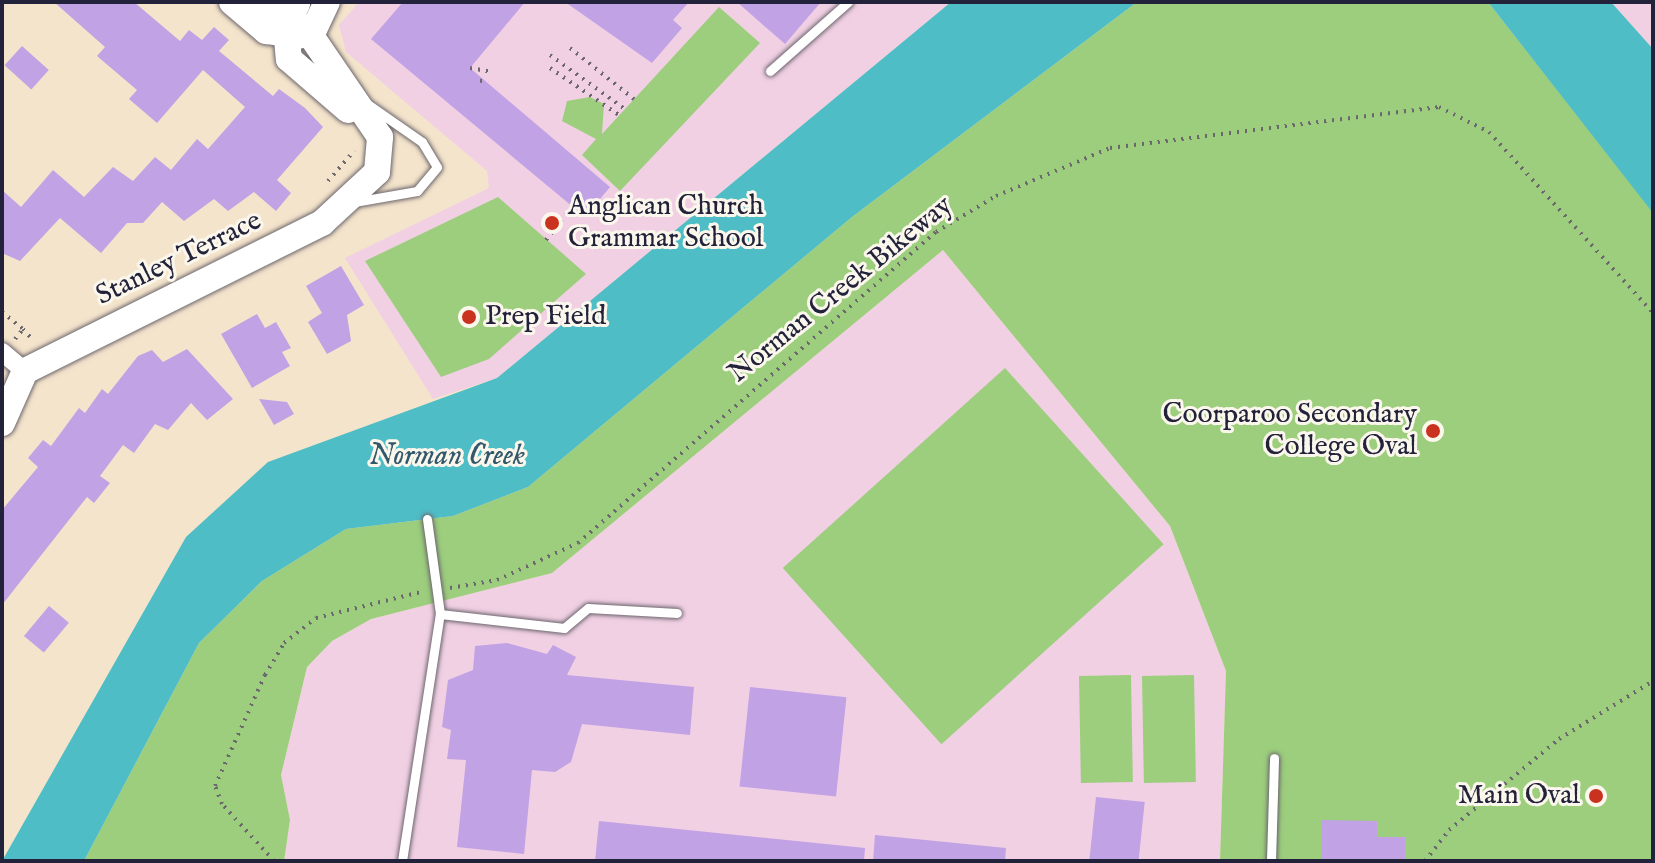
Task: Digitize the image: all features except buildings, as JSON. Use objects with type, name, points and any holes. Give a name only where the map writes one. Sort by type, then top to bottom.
[{"type":"street","points":[[232,2],[255,26],[296,23],[327,2]]},
{"type":"street","points":[[242,2],[296,23],[378,139]]},
{"type":"street","points":[[296,23],[298,72],[378,139]]},
{"type":"street","name":"Stanley Terrace","points":[[25,371],[353,202],[377,172],[378,139]]},
{"type":"street","points":[[2,352],[25,371],[2,423]]},
{"type":"lane","points":[[770,71],[848,2]]},
{"type":"lane","points":[[348,96],[378,104],[432,152],[437,167],[417,191],[353,202]]},
{"type":"lane","points":[[402,861],[440,614],[427,519]]},
{"type":"lane","points":[[440,614],[564,628],[588,608],[677,613]]},
{"type":"lane","points":[[1271,861],[1274,758]]},
{"type":"path","points":[[570,48],[634,99]]},
{"type":"path","points":[[550,55],[625,109]]},
{"type":"path","points":[[470,68],[493,72]]},
{"type":"path","points":[[550,68],[619,115]]},
{"type":"path","points":[[480,81],[488,80]]},
{"type":"path","name":"Norman Creek Bikeway","points":[[274,861],[222,804],[215,786],[284,643],[316,618],[436,590],[497,580],[578,543],[936,232],[996,196],[1110,148],[1439,107],[1489,132],[1653,313]]},
{"type":"path","points":[[546,240],[572,207]]},
{"type":"path","points":[[2,312],[23,329]]},
{"type":"path","points":[[1425,861],[1449,830],[1559,739],[1653,681]]},
{"type":"shaded area","name":"Anglican Church Grammar School","points":[[359,2],[951,2],[497,378],[433,399],[345,258],[489,188],[487,171],[346,52],[339,25]]},
{"type":"shaded area","points":[[1611,2],[1653,2],[1653,49]]},
{"type":"shaded area","points":[[943,250],[1170,526],[1226,671],[1220,861],[284,861],[290,820],[281,775],[307,667],[332,641],[371,619],[552,573]]},
{"type":"green space","points":[[1137,2],[1488,2],[1653,212],[1653,861],[1220,861],[1226,671],[1170,526],[943,250],[552,573],[371,619],[332,641],[307,667],[281,775],[290,820],[284,861],[84,861],[199,643],[262,581],[346,529],[453,516],[528,487],[852,217]]},
{"type":"green space","points":[[719,7],[760,43],[620,191],[582,155],[596,139],[562,121],[567,101],[590,97],[604,104],[602,134]]},
{"type":"green space","name":"Prep Field","points":[[498,197],[586,274],[489,359],[441,377],[365,261]]},
{"type":"green space","points":[[1005,368],[1164,544],[941,744],[783,568]]},
{"type":"green space","points":[[1131,675],[1133,782],[1081,783],[1079,676]]},
{"type":"green space","points":[[1194,675],[1196,782],[1144,783],[1142,676]]},
{"type":"water","name":"Norman Creek","points":[[951,2],[1137,2],[852,217],[528,487],[453,516],[346,529],[262,581],[199,643],[84,861],[2,861],[186,537],[268,462],[497,378]]},
{"type":"water","points":[[1488,2],[1611,2],[1653,49],[1653,213]]},
{"type":"place","name":"Anglican Church Grammar School","points":[[552,223]]},
{"type":"place","name":"Prep Field","points":[[469,317]]},
{"type":"place","name":"Coorparoo Secondary College Oval","points":[[1433,431]]},
{"type":"place","name":"Main Oval","points":[[1596,796]]}]
